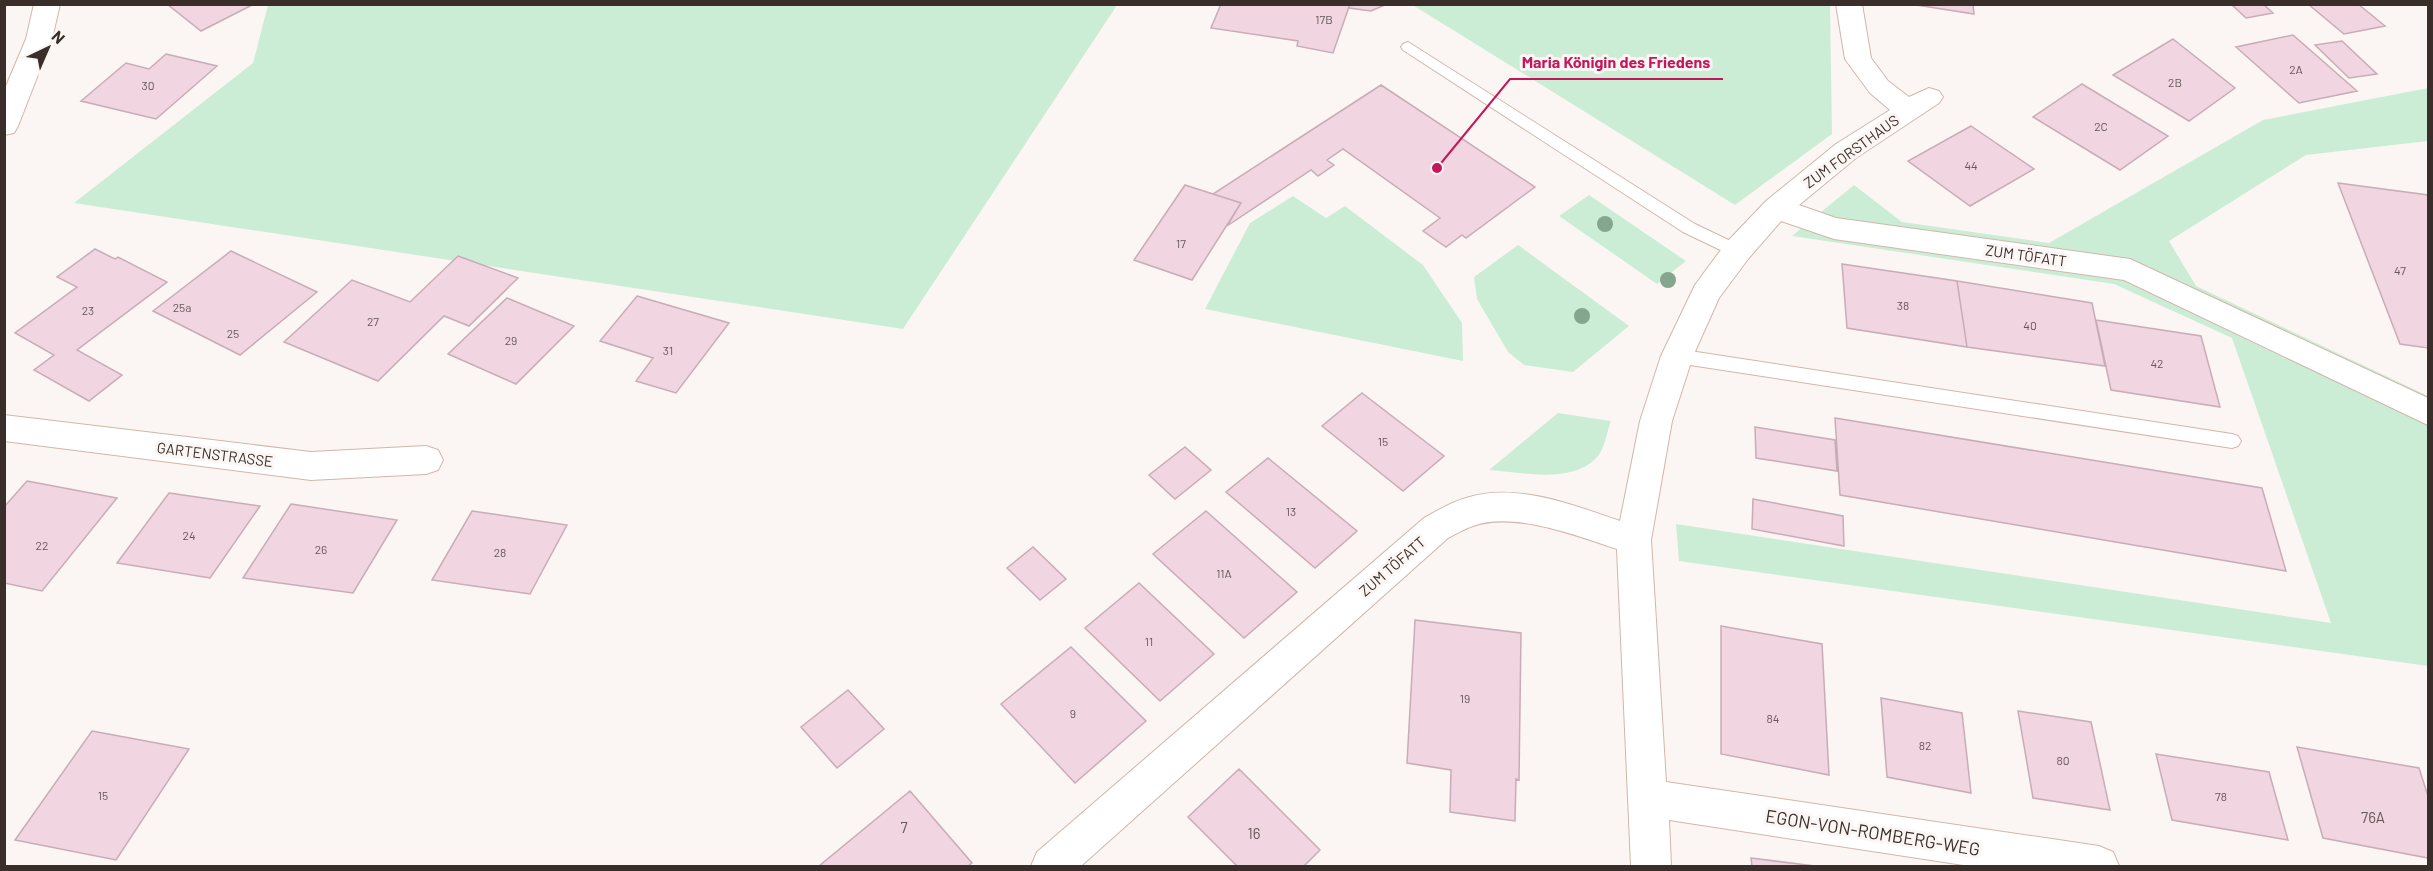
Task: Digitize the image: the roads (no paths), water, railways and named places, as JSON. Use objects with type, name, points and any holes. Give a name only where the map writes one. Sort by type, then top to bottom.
[{"type":"street","points":[[4,126],[39,39],[47,4]]},
{"type":"street","name":"ZUM FORSTHAUS","points":[[1776,208],[1846,151],[1918,103],[1879,87],[1858,59],[1849,4]]},
{"type":"street","points":[[1651,867],[1634,540],[1656,422],[1677,357],[1706,293],[1737,251],[1776,208]]},
{"type":"street","name":"ZUM TÖFATT","points":[[1776,208],[1834,228],[2130,270],[2428,412]]},
{"type":"street","name":"GARTENSTRASSE","points":[[4,428],[311,466],[426,460]]},
{"type":"street","name":"ZUM TÖFATT","points":[[1051,867],[1436,528],[1469,511],[1508,507],[1559,514],[1634,540]]},
{"type":"street","name":"EGON-VON-ROMBERG-WEG","points":[[1647,798],[2099,867]]},
{"type":"lane","points":[[1408,47],[1689,228],[1737,251]]},
{"type":"lane","points":[[1677,357],[2232,441]]},
{"type":"place","name":"Maria Königin des Friedens","points":[[1437,168]]}]
